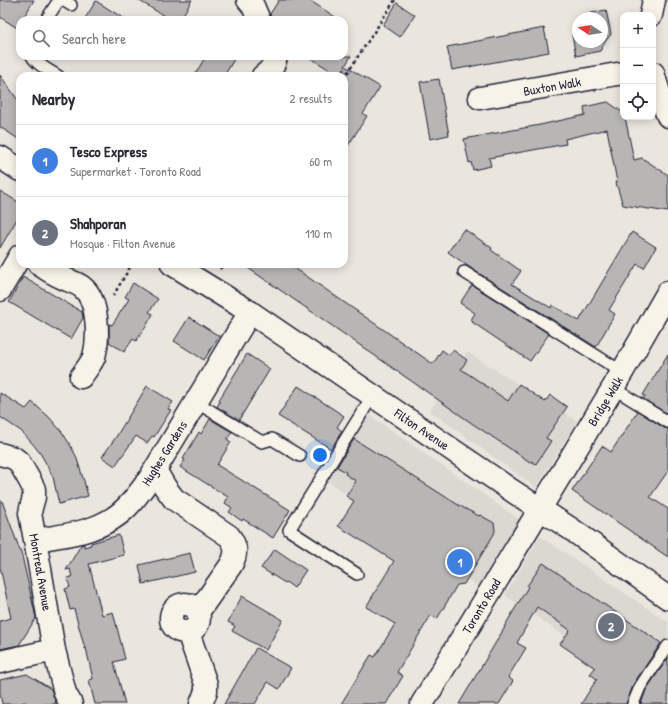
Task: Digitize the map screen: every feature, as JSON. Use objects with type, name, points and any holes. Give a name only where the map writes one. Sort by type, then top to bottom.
[{"type":"street","points":[[248,0],[253,6],[257,16]]},
{"type":"street","points":[[652,12],[654,0]]},
{"type":"street","name":"Buxton Walk","points":[[480,98],[620,75]]},
{"type":"street","points":[[656,83],[668,116]]},
{"type":"street","points":[[0,157],[16,167]]},
{"type":"street","points":[[0,290],[16,263]]},
{"type":"street","points":[[45,268],[53,274],[83,288],[93,301],[96,318],[94,356],[81,378]]},
{"type":"street","name":"Filton Avenue","points":[[178,268],[250,312],[595,546],[668,598]]},
{"type":"street","name":"Bridge Walk","points":[[540,509],[668,292]]},
{"type":"street","name":"Hughes Gardens","points":[[35,540],[77,533],[96,527],[109,521],[126,508],[155,470],[250,312]]},
{"type":"street","name":"Montreal Avenue","points":[[0,454],[18,460],[21,463],[34,489],[34,497],[30,513],[54,650],[64,694],[71,704]]},
{"type":"street","points":[[155,470],[174,499],[229,536],[235,545],[236,551],[231,565],[198,612],[194,607],[188,604],[182,604],[172,612],[172,624],[176,629],[182,632],[188,632],[206,684],[206,691],[201,704]]},
{"type":"street","name":"Toronto Road","points":[[422,704],[540,509]]},
{"type":"street","points":[[0,662],[54,650]]},
{"type":"lane","points":[[49,16],[59,0]]},
{"type":"lane","points":[[35,60],[52,72]]},
{"type":"lane","points":[[464,272],[617,380],[668,422]]},
{"type":"lane","points":[[357,574],[289,530],[373,395]]},
{"type":"lane","points":[[196,402],[262,442],[272,439],[300,456]]},
{"type":"lane","points":[[633,704],[640,687],[668,646]]},
{"type":"path","points":[[348,72],[395,0]]},
{"type":"path","points":[[96,318],[106,309],[130,268]]},
{"type":"shaded area","points":[[467,352],[577,421],[536,488],[430,411]]},
{"type":"shaded area","points":[[364,411],[520,520],[479,587],[402,535],[324,478]]},
{"type":"shaded area","points":[[540,536],[668,622],[668,704],[663,704],[505,595]]},
{"type":"building","points":[[0,0],[34,0],[24,16],[16,16],[16,27],[0,17]]},
{"type":"building","points":[[138,0],[192,0],[182,16],[164,16]]},
{"type":"building","points":[[279,0],[309,0],[334,16],[270,16],[270,14]]},
{"type":"building","points":[[96,1],[120,16],[87,16]]},
{"type":"building","points":[[397,3],[415,15],[400,37],[383,25]]},
{"type":"building","points":[[606,10],[606,12],[596,12]]},
{"type":"building","points":[[608,20],[611,34],[608,38]]},
{"type":"building","points":[[544,28],[549,52],[452,70],[447,47]]},
{"type":"building","points":[[574,48],[602,48],[600,51],[576,56]]},
{"type":"building","points":[[348,56],[351,56],[345,66],[380,87],[363,114],[367,116],[348,146],[348,72],[344,72],[344,68],[342,72],[333,72],[314,60],[348,60]]},
{"type":"building","points":[[204,60],[234,60],[226,72],[196,72]]},
{"type":"building","points":[[0,75],[16,97],[16,137],[0,127]]},
{"type":"building","points":[[439,79],[449,135],[430,139],[420,82]]},
{"type":"building","points":[[608,102],[620,111],[620,120],[626,120],[634,160],[642,158],[668,175],[668,212],[623,205],[616,183],[607,129],[565,139],[566,144],[489,158],[491,166],[473,170],[471,162],[469,163],[464,139],[585,115],[584,107]]},
{"type":"building","points":[[0,191],[16,201],[16,221],[0,248]]},
{"type":"building","points":[[464,229],[492,248],[491,250],[521,271],[512,284],[551,308],[552,305],[579,321],[632,232],[656,247],[644,268],[637,264],[609,310],[615,314],[596,347],[472,269],[448,252]]},
{"type":"building","points":[[248,268],[295,268],[433,364],[442,350],[449,355],[453,350],[467,360],[461,369],[508,401],[519,384],[545,402],[550,395],[567,407],[546,438],[551,441],[536,464],[531,461],[530,462]]},
{"type":"building","points":[[23,277],[82,312],[83,318],[71,339],[9,302]]},
{"type":"building","points":[[133,283],[158,299],[149,312],[153,314],[145,328],[136,341],[133,339],[124,352],[109,342],[109,324],[112,325],[129,299],[125,297]]},
{"type":"building","points":[[472,285],[549,334],[530,361],[472,322],[473,321],[471,320],[475,313],[460,303]]},
{"type":"building","points":[[189,317],[219,336],[204,360],[174,341]]},
{"type":"building","points":[[247,354],[270,369],[239,420],[217,407],[220,401],[219,400]]},
{"type":"building","points":[[668,354],[668,414],[643,399],[645,396],[643,395]]},
{"type":"building","points":[[147,386],[173,402],[168,409],[171,410],[154,437],[152,436],[147,443],[136,436],[115,466],[102,457]]},
{"type":"building","points":[[298,386],[344,416],[337,427],[342,431],[331,449],[278,416]]},
{"type":"building","points":[[0,393],[26,409],[32,402],[48,416],[62,432],[76,456],[88,496],[59,504],[53,477],[40,453],[21,431],[0,417]]},
{"type":"building","points":[[638,411],[664,428],[668,429],[668,471],[650,497],[668,509],[668,557],[572,491],[602,446],[611,452]]},
{"type":"building","points":[[210,419],[232,432],[227,439],[231,442],[217,465],[290,510],[273,538],[229,512],[232,508],[225,503],[228,497],[180,467],[199,432],[201,434]]},
{"type":"building","points":[[354,439],[460,506],[494,523],[495,530],[464,584],[457,585],[437,619],[431,615],[397,672],[403,676],[386,704],[341,704],[371,655],[375,657],[395,624],[366,607],[394,561],[338,526],[354,501],[346,496],[356,481],[345,474],[346,472],[337,467]]},
{"type":"building","points":[[0,501],[2,501],[22,556],[36,618],[19,645],[0,649],[0,621],[11,618],[0,567]]},
{"type":"building","points":[[119,535],[124,555],[89,564],[102,615],[113,612],[125,659],[114,662],[125,704],[95,704],[89,680],[93,679],[86,648],[85,649],[74,609],[70,610],[65,589],[70,587],[67,578],[72,577],[70,569],[66,570],[81,545],[84,544],[84,547],[91,545],[91,543]]},
{"type":"building","points":[[275,549],[306,570],[294,588],[261,568]]},
{"type":"building","points":[[190,553],[195,572],[143,584],[139,565]]},
{"type":"building","points":[[543,563],[661,643],[634,683],[626,704],[581,704],[597,679],[590,674],[595,668],[560,644],[570,630],[537,607],[517,643],[526,648],[508,677],[513,681],[499,704],[459,704],[505,627],[528,587],[527,586]]},
{"type":"building","points":[[242,596],[283,620],[266,650],[232,631],[235,626],[228,622]]},
{"type":"building","points":[[256,648],[291,668],[279,689],[268,682],[255,704],[224,704]]},
{"type":"building","points":[[668,658],[668,704],[641,704],[646,690]]},
{"type":"building","points":[[27,674],[51,689],[56,704],[28,704],[25,702],[17,704],[2,704],[0,680]]},
{"type":"place","name":"Tesco Express","points":[[460,562]]},
{"type":"place","name":"Shahporan","points":[[611,626]]}]
